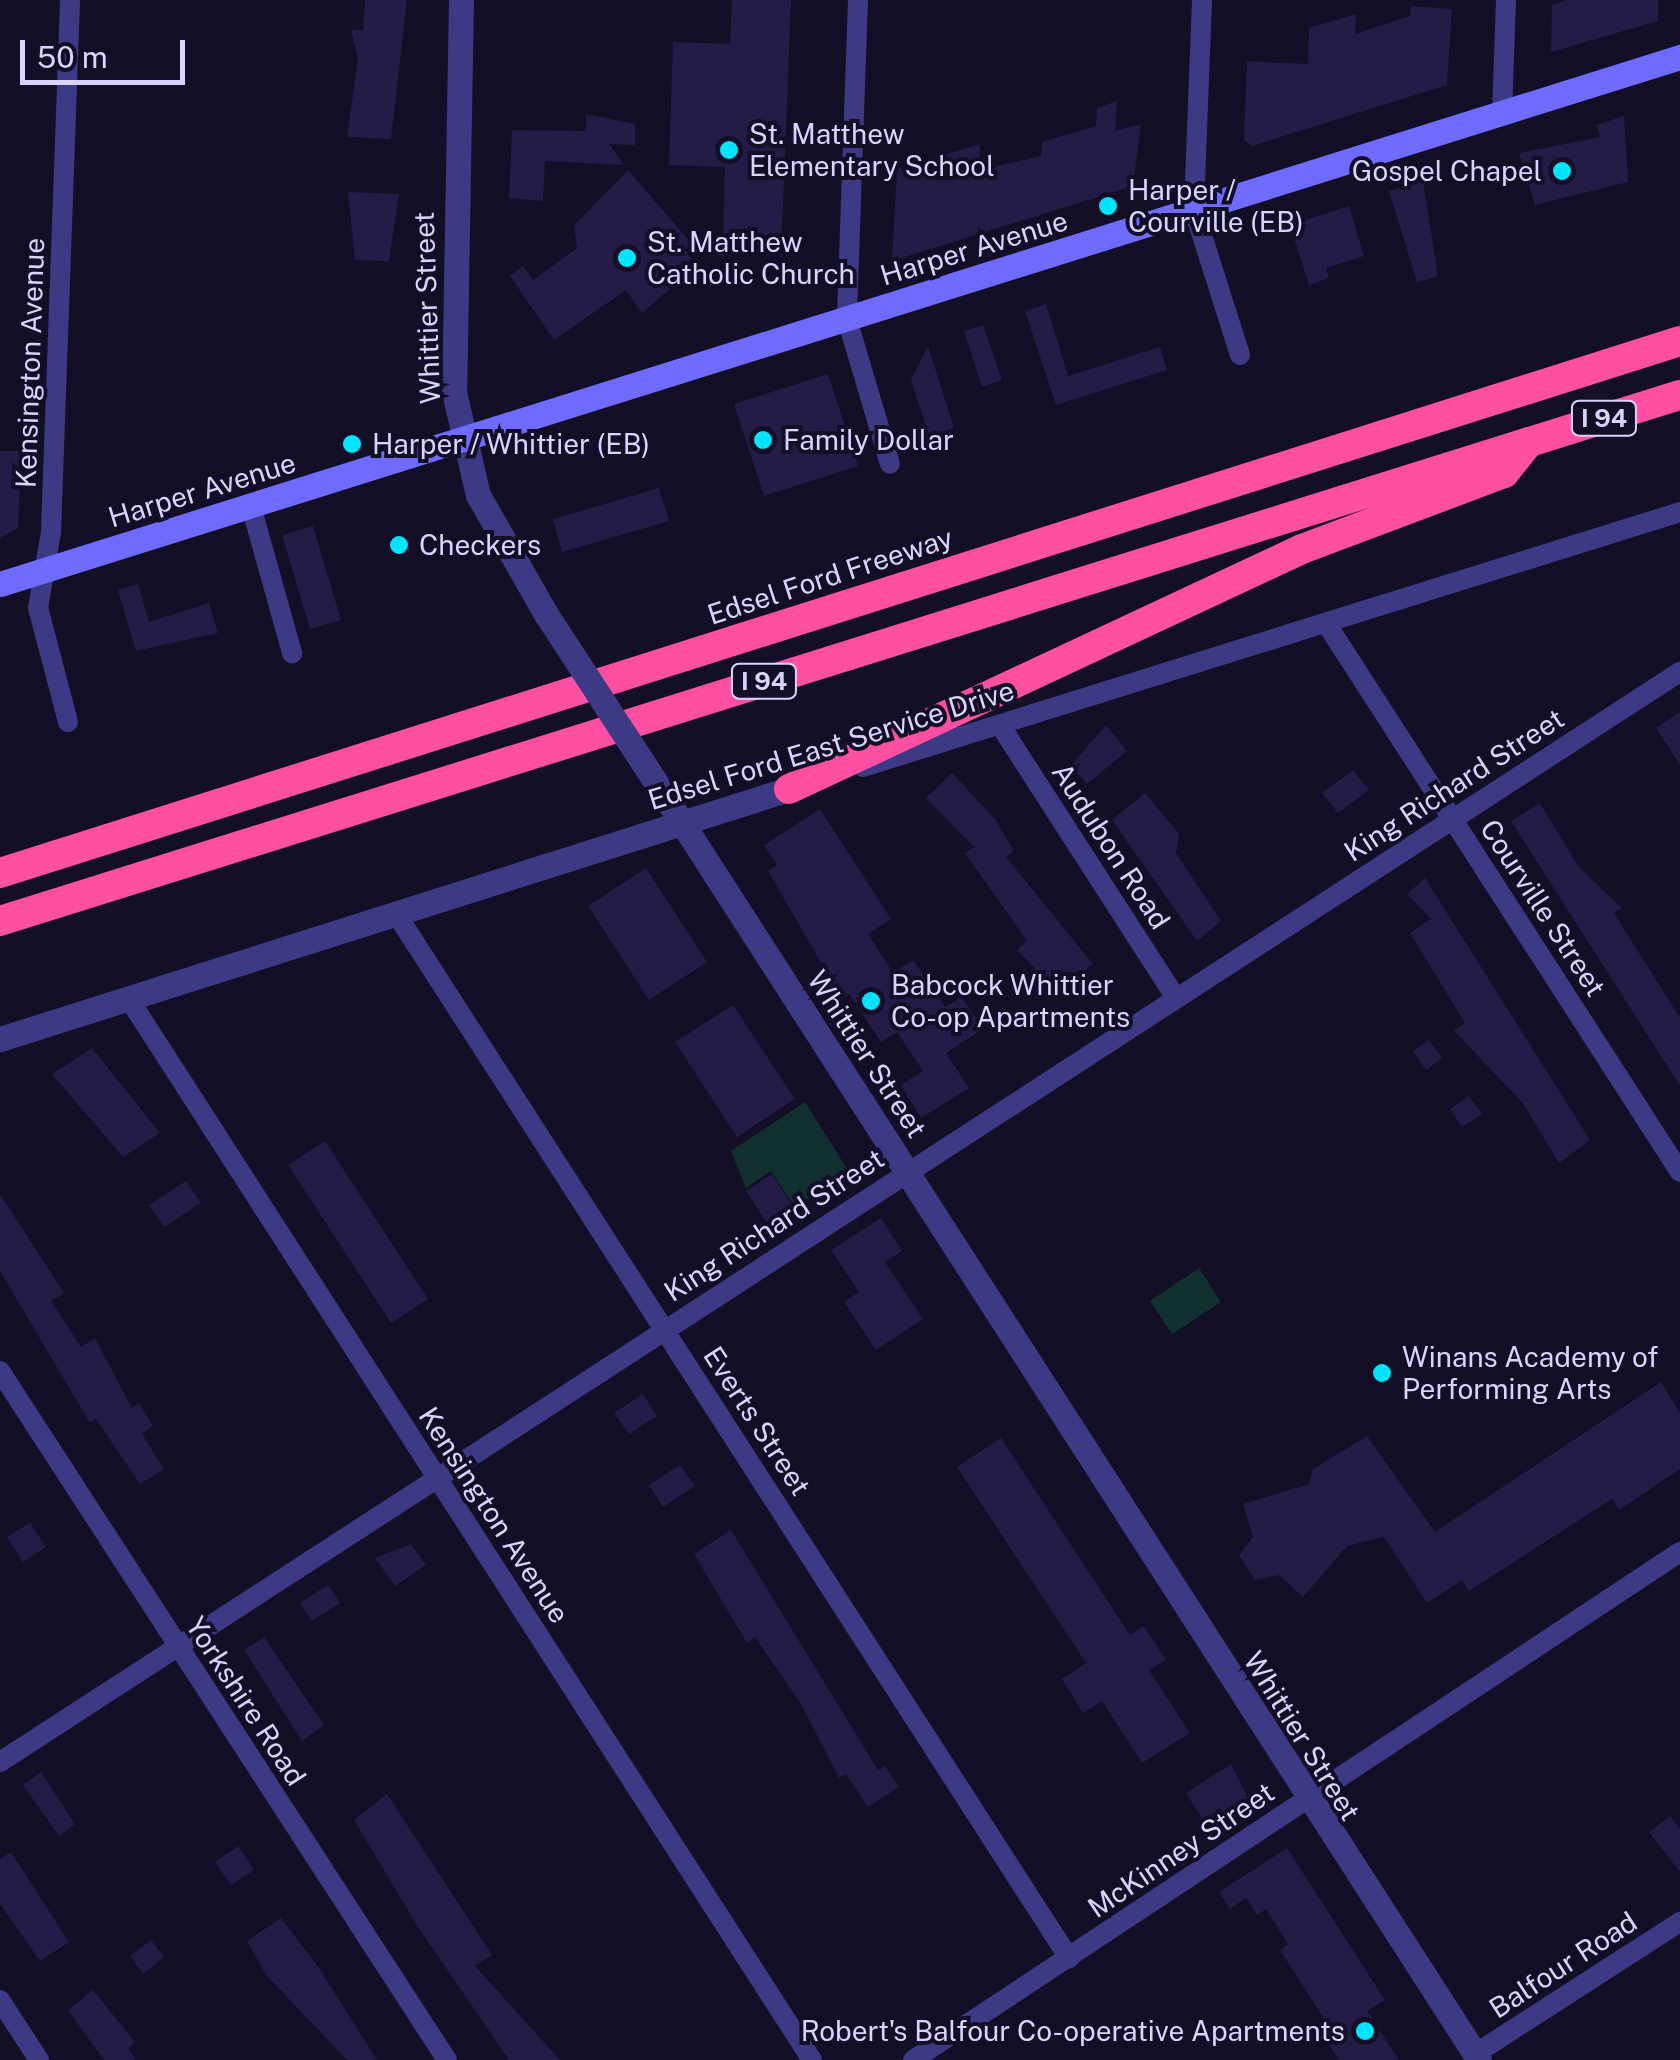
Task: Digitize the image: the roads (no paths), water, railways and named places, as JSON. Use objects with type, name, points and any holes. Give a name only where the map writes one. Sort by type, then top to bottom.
[{"type":"highway","name":"Edsel Ford Freeway","points":[[0,873],[1680,341]]},
{"type":"highway","name":"I 94","points":[[0,921],[1680,394]]},
{"type":"highway","points":[[789,789],[1302,548],[1504,473],[1529,442]]},
{"type":"main road","name":"Harper Avenue","points":[[0,584],[1680,58]]},
{"type":"street","name":"Kensington Avenue","points":[[68,722],[38,608],[39,571],[51,532],[70,0]]},
{"type":"street","name":"Whittier Street","points":[[461,0],[452,234],[454,392],[478,495],[546,614],[1306,1798],[1477,2057]]},
{"type":"street","points":[[858,0],[847,319],[890,464]]},
{"type":"street","points":[[1202,0],[1194,210],[1240,355]]},
{"type":"street","points":[[1502,114],[1506,0]]},
{"type":"street","points":[[251,506],[292,653]]},
{"type":"street","name":"Edsel Ford East Service Drive","points":[[0,1039],[1680,512]]},
{"type":"street","name":"Courville Street","points":[[1326,623],[1680,1172]]},
{"type":"street","name":"King Richard Street","points":[[0,1762],[1680,672]]},
{"type":"street","name":"Audubon Road","points":[[1000,725],[1175,997]]},
{"type":"street","name":"Everts Street","points":[[398,914],[1069,1958]]},
{"type":"street","name":"Kensington Avenue","points":[[129,998],[812,2060]]},
{"type":"street","name":"Yorkshire Road","points":[[0,1371],[447,2060]]},
{"type":"street","name":"McKinney Street","points":[[913,2060],[1680,1552]]},
{"type":"street","name":"Balfour Road","points":[[1477,2057],[1680,1922]]},
{"type":"street","points":[[0,2000],[39,2060]]},
{"type":"place","name":"St. Matthew Elementary School","points":[[729,150]]},
{"type":"place","name":"Gospel Chapel","points":[[1562,171]]},
{"type":"place","name":"Harper / Courville (EB)","points":[[1108,206]]},
{"type":"place","name":"St. Matthew Catholic Church","points":[[627,258]]},
{"type":"place","name":"Family Dollar","points":[[763,440]]},
{"type":"place","name":"Harper / Whittier (EB)","points":[[352,444]]},
{"type":"place","name":"Checkers","points":[[399,545]]},
{"type":"place","name":"Babcock Whittier Co-op Apartments","points":[[871,1001]]},
{"type":"place","name":"Winans Academy of Performing Arts","points":[[1382,1373]]},
{"type":"place","name":"Robert's Balfour Co-operative Apartments","points":[[1365,2031]]}]
